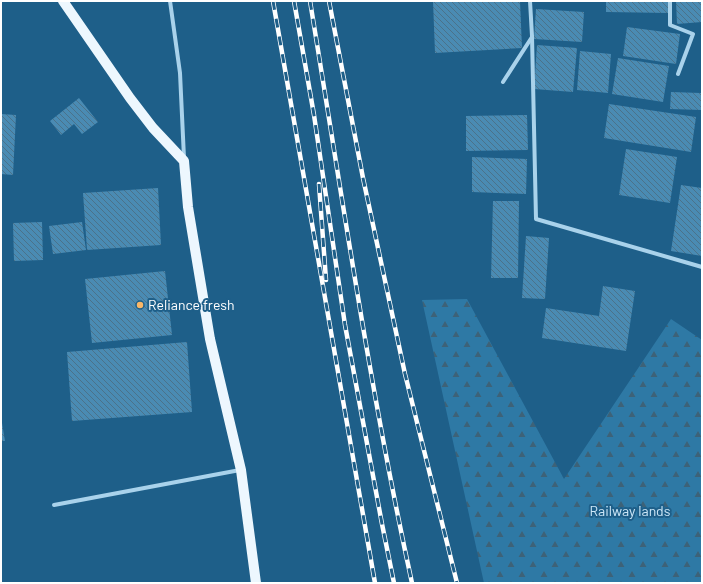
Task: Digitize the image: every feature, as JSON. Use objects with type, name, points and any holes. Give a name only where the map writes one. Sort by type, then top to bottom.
[{"type":"main road","points":[[63,1],[130,98],[153,128],[184,161],[188,207],[210,339],[241,470],[256,583]]},
{"type":"street","points":[[170,1],[180,73],[184,161]]},
{"type":"street","points":[[530,1],[536,219],[702,267]]},
{"type":"street","points":[[670,1],[670,25],[693,34],[678,74]]},
{"type":"street","points":[[503,82],[532,36]]},
{"type":"street","points":[[54,504],[241,470]]},
{"type":"green space","name":"Railway lands","points":[[467,299],[564,479],[671,319],[702,340],[702,583],[484,583],[422,300]]},
{"type":"building","points":[[433,1],[520,1],[522,48],[435,53]]},
{"type":"building","points":[[606,1],[668,1],[668,13],[606,12]]},
{"type":"building","points":[[676,1],[702,1],[702,22],[677,24]]},
{"type":"building","points":[[536,9],[584,12],[582,42],[534,39]]},
{"type":"building","points":[[627,27],[680,34],[676,64],[623,56]]},
{"type":"building","points":[[537,45],[577,48],[573,92],[534,89]]},
{"type":"building","points":[[580,51],[611,54],[608,93],[577,90]]},
{"type":"building","points":[[618,58],[669,66],[663,102],[612,94]]},
{"type":"building","points":[[671,92],[701,93],[701,110],[670,109]]},
{"type":"building","points":[[79,98],[98,122],[82,134],[74,124],[61,135],[50,121]]},
{"type":"building","points":[[609,104],[696,117],[691,152],[604,138]]},
{"type":"building","points":[[1,114],[16,115],[13,175],[1,174]]},
{"type":"building","points":[[527,115],[528,150],[466,151],[466,116]]},
{"type":"building","points":[[626,149],[677,157],[670,203],[619,195]]},
{"type":"building","points":[[472,157],[527,159],[526,194],[472,192]]},
{"type":"building","points":[[681,185],[702,188],[702,256],[671,251]]},
{"type":"building","points":[[158,188],[161,245],[87,250],[83,193]]},
{"type":"building","points":[[493,201],[519,201],[518,278],[491,278]]},
{"type":"building","points":[[42,222],[43,260],[14,261],[13,223]]},
{"type":"building","points":[[82,222],[86,250],[53,254],[49,226]]},
{"type":"building","points":[[526,236],[549,238],[545,299],[522,298]]},
{"type":"building","points":[[165,271],[172,335],[92,343],[85,279]]},
{"type":"building","points":[[603,286],[635,291],[626,351],[542,338],[546,308],[599,316]]},
{"type":"building","points":[[187,342],[192,412],[72,421],[67,352]]},
{"type":"building","points":[[2,423],[5,441],[1,441]]},
{"type":"railway","points":[[273,1],[375,583]]},
{"type":"railway","points":[[294,1],[314,115],[345,325],[394,583]]},
{"type":"railway","points":[[310,1],[370,366],[412,583]]},
{"type":"railway","points":[[329,1],[363,178],[405,374],[457,583]]},
{"type":"railway","points":[[319,184],[326,280]]},
{"type":"place","name":"Reliance fresh","points":[[140,305]]}]
